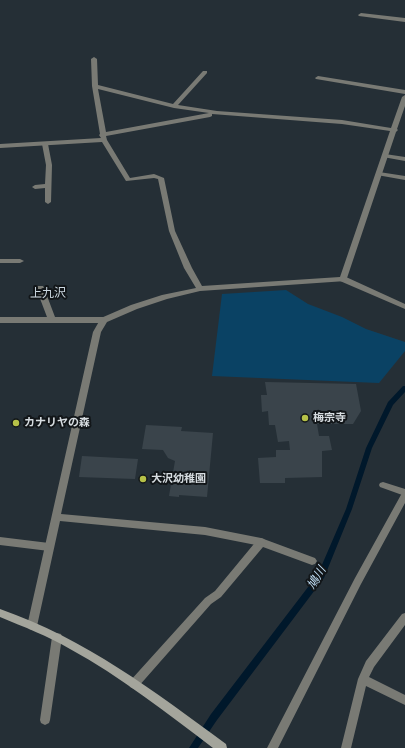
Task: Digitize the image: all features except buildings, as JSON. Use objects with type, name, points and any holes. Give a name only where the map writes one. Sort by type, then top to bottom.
[{"type":"street","points":[[361,15],[405,20]]},
{"type":"street","points":[[94,59],[95,86],[103,138],[128,180],[154,176],[161,178],[172,231],[200,290]]},
{"type":"street","points":[[174,106],[205,72]]},
{"type":"street","points":[[318,78],[405,92]]},
{"type":"street","points":[[95,86],[174,106],[217,113],[342,122],[395,130]]},
{"type":"street","points":[[343,279],[403,108],[405,97]]},
{"type":"street","points":[[0,146],[45,144],[103,138],[217,113]]},
{"type":"street","points":[[45,144],[49,165],[48,202]]},
{"type":"street","points":[[385,156],[405,159]]},
{"type":"street","points":[[379,174],[405,178]]},
{"type":"street","points":[[35,187],[48,186]]},
{"type":"street","points":[[0,260],[20,261]]},
{"type":"street","points":[[0,320],[104,320],[134,307],[165,297],[200,290],[343,279],[405,307]]},
{"type":"street","points":[[40,288],[52,320]]},
{"type":"street","points":[[32,626],[97,332],[104,320]]},
{"type":"street","points":[[272,748],[358,581],[405,494],[383,485]]},
{"type":"street","points":[[56,517],[205,531],[261,542],[312,561]]},
{"type":"street","points":[[0,541],[49,547]]},
{"type":"street","points":[[134,684],[208,601],[218,594],[261,542]]},
{"type":"street","points":[[0,613],[57,637],[82,650],[134,684],[222,748]]},
{"type":"street","points":[[346,748],[363,678],[370,664],[405,617]]},
{"type":"street","points":[[45,720],[57,637]]},
{"type":"street","points":[[363,678],[405,700]]},
{"type":"shaded area","points":[[286,290],[308,304],[342,317],[366,329],[405,342],[405,351],[379,383],[212,376],[222,294]]},
{"type":"waterway","name":"鳩川","points":[[193,748],[214,717],[321,576],[349,509],[369,448],[390,404],[405,388]]},
{"type":"place","name":"梅宗寺","points":[[305,418]]},
{"type":"place","name":"カナリヤの森","points":[[16,423]]},
{"type":"place","name":"大沢幼稚園","points":[[143,479]]},
{"type":"district","name":"上九沢","points":[[48,294]]}]
